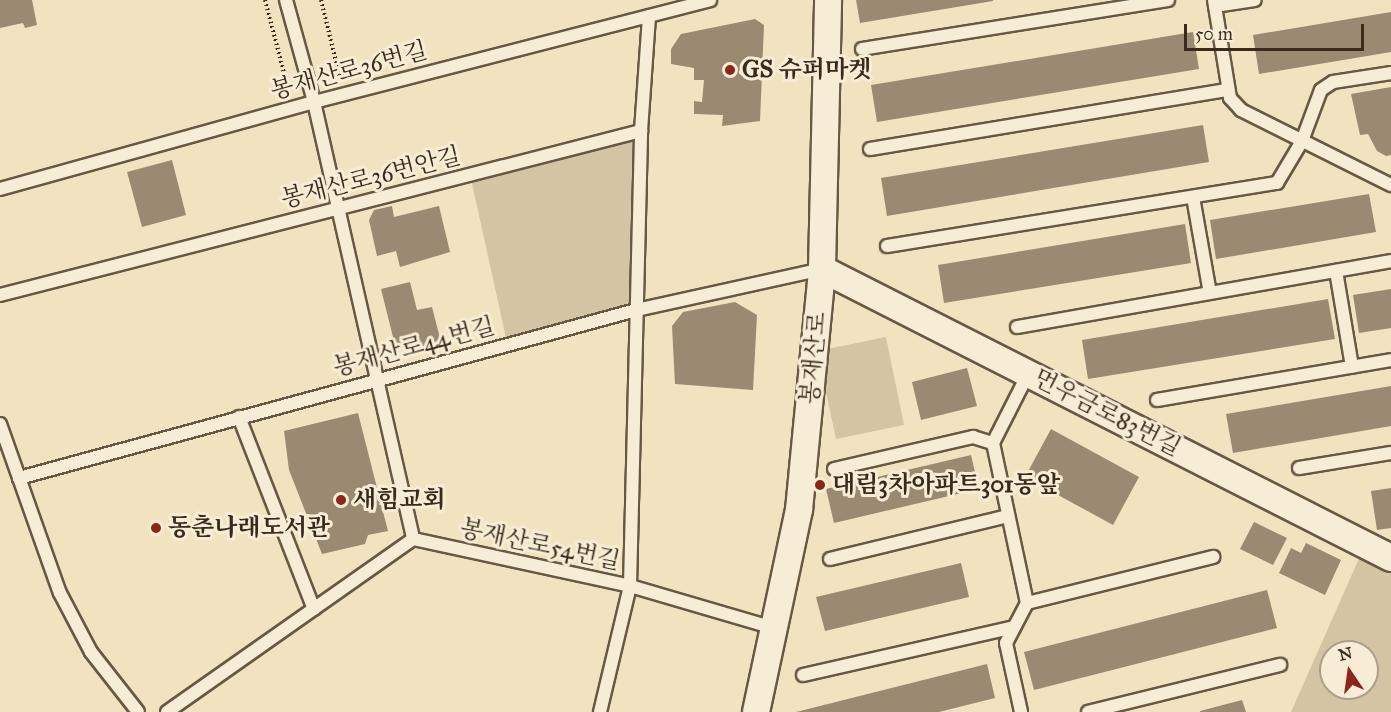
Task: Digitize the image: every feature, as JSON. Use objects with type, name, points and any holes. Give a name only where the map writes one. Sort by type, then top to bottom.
[{"type":"street","name":"봉재산로","points":[[756,712],[799,510],[822,269],[828,0]]},
{"type":"street","name":"먼우금로83번길","points":[[822,269],[1391,558]]},
{"type":"lane","points":[[167,712],[413,539],[314,102],[286,0]]},
{"type":"lane","name":"봉재산로36번길","points":[[0,189],[292,107],[710,0]]},
{"type":"lane","points":[[862,49],[1168,0]]},
{"type":"lane","points":[[1255,0],[1214,3],[1230,98],[1241,111],[1391,185]]},
{"type":"lane","points":[[600,712],[630,586],[641,131],[649,16]]},
{"type":"lane","points":[[887,246],[1277,183],[1302,141],[1321,90],[1333,82],[1391,73]]},
{"type":"lane","points":[[870,149],[1228,90]]},
{"type":"lane","name":"봉재산로36번안길","points":[[0,295],[641,131]]},
{"type":"lane","points":[[1192,197],[1210,293]]},
{"type":"lane","points":[[1017,327],[1391,261]]},
{"type":"lane","name":"봉재산로44번길","points":[[20,478],[376,378],[636,310],[822,269]]},
{"type":"lane","points":[[1336,271],[1352,367]]},
{"type":"lane","points":[[1157,400],[1391,360]]},
{"type":"lane","points":[[1021,712],[1006,643],[1027,603],[993,443],[1028,374]]},
{"type":"lane","points":[[239,417],[314,609]]},
{"type":"lane","points":[[0,424],[60,593],[91,652],[138,712]]},
{"type":"lane","points":[[834,469],[973,437],[993,443]]},
{"type":"lane","points":[[1299,468],[1391,453]]},
{"type":"lane","points":[[830,559],[1008,516]]},
{"type":"lane","name":"봉재산로54번길","points":[[413,539],[630,586],[774,628]]},
{"type":"lane","points":[[1027,603],[1213,557]]},
{"type":"lane","points":[[803,675],[1014,627]]},
{"type":"lane","points":[[1088,712],[1280,665]]},
{"type":"path","points":[[265,0],[292,107]]},
{"type":"path","points":[[321,0],[344,94]]},
{"type":"shaded area","points":[[633,141],[632,305],[506,338],[471,179],[590,147]]},
{"type":"shaded area","points":[[886,337],[904,425],[836,439],[824,383],[827,349]]},
{"type":"shaded area","points":[[1365,545],[1391,558],[1391,712],[1291,712],[1319,649],[1319,700],[1379,700],[1379,640],[1323,640]]},
{"type":"building","points":[[0,0],[32,0],[37,25],[25,28],[23,23],[0,28]]},
{"type":"building","points":[[856,0],[993,0],[993,1],[860,23]]},
{"type":"building","points":[[1391,12],[1391,52],[1259,74],[1253,35]]},
{"type":"building","points":[[755,19],[764,25],[760,121],[722,126],[723,115],[694,114],[694,101],[702,102],[704,80],[694,80],[694,68],[671,64],[671,49],[681,34]]},
{"type":"building","points":[[1193,32],[1199,69],[877,122],[871,85]]},
{"type":"building","points":[[1391,87],[1391,155],[1386,156],[1377,151],[1368,134],[1360,135],[1351,94]]},
{"type":"building","points":[[1203,125],[1209,162],[887,216],[881,178]]},
{"type":"building","points":[[172,160],[186,215],[142,227],[127,172]]},
{"type":"building","points":[[1369,194],[1376,232],[1216,259],[1210,220]]},
{"type":"building","points":[[392,206],[394,217],[439,206],[450,252],[400,267],[396,251],[377,256],[369,220],[374,210]]},
{"type":"building","points":[[1185,224],[1191,263],[944,303],[938,265]]},
{"type":"building","points":[[410,282],[417,310],[432,307],[441,342],[410,350],[394,341],[381,289]]},
{"type":"building","points":[[1391,289],[1391,328],[1359,333],[1353,295]]},
{"type":"building","points":[[1328,299],[1335,339],[1088,379],[1082,340]]},
{"type":"building","points":[[735,302],[757,315],[753,390],[675,384],[672,326],[683,312]]},
{"type":"building","points":[[967,368],[977,406],[921,420],[912,382]]},
{"type":"building","points":[[1391,386],[1391,426],[1233,453],[1226,414]]},
{"type":"building","name":"새힘교회","points":[[358,413],[388,531],[368,535],[365,544],[322,554],[289,470],[284,431]]},
{"type":"building","points":[[1051,429],[1139,477],[1113,525],[1025,477]]},
{"type":"building","points":[[971,455],[979,489],[834,523],[826,489]]},
{"type":"building","points":[[1391,488],[1391,528],[1377,530],[1371,491]]},
{"type":"building","points":[[1254,522],[1287,538],[1273,565],[1240,549]]},
{"type":"building","points":[[1306,543],[1341,560],[1325,595],[1279,573],[1291,548],[1301,553]]},
{"type":"building","points":[[961,563],[969,597],[825,631],[816,597]]},
{"type":"building","points":[[1267,590],[1277,628],[1034,690],[1024,652]]},
{"type":"building","points":[[987,664],[995,698],[939,712],[796,712]]},
{"type":"building","points":[[1242,700],[1246,712],[1200,712],[1200,711]]},
{"type":"place","name":"GS 슈퍼마켓","points":[[730,70]]},
{"type":"place","name":"대림3차아파트301동앞","points":[[820,485]]},
{"type":"place","name":"새힘교회","points":[[341,500]]},
{"type":"place","name":"동춘나래도서관","points":[[156,528]]}]
